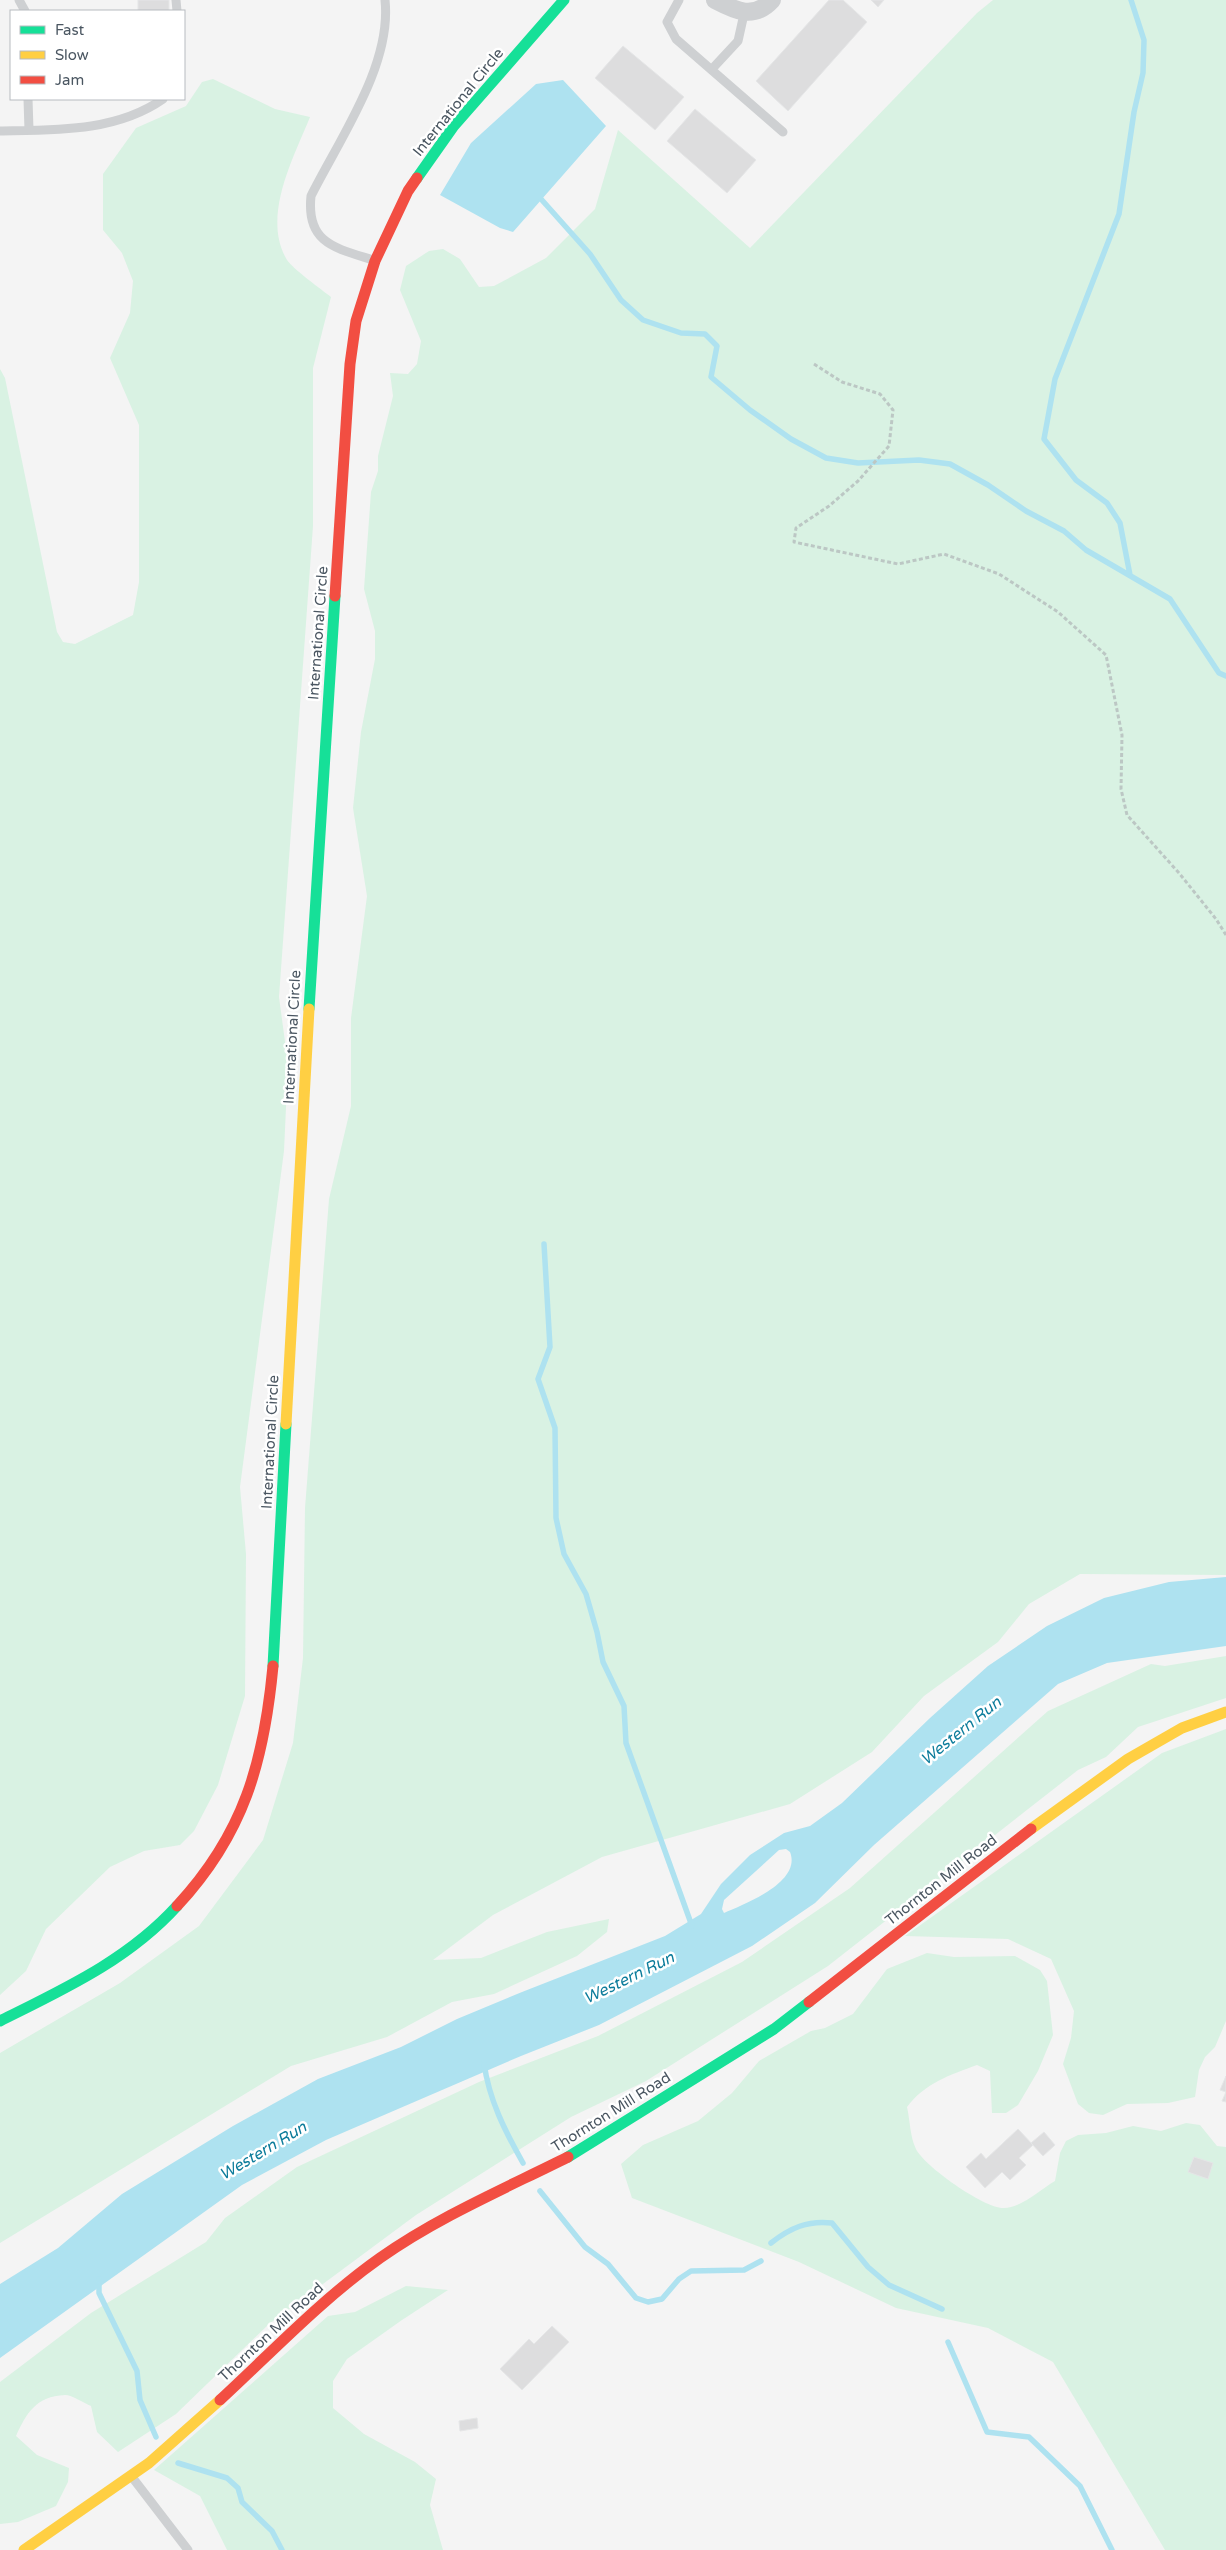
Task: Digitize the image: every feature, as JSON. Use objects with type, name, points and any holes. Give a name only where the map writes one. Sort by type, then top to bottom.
[{"type":"street","name":"International Circle","points":[[0,2020],[56,1993],[114,1961],[150,1934],[178,1906],[206,1874],[242,1812],[263,1744],[269,1710],[274,1658],[306,1057],[350,364],[356,321],[375,261],[408,191],[430,157],[453,127],[564,0]]},
{"type":"street","points":[[715,0],[744,14],[756,11],[772,0]]},
{"type":"street","name":"Thornton Mill Road","points":[[24,2550],[131,2476],[193,2426],[333,2294],[380,2258],[433,2224],[568,2157],[774,2028],[1056,1810],[1128,1759],[1182,1728],[1226,1712]]},
{"type":"lane","points":[[375,261],[327,243],[315,230],[310,212],[311,196],[375,72],[387,15],[385,0]]},
{"type":"lane","points":[[679,0],[667,22],[676,39],[783,132]]},
{"type":"lane","points":[[712,69],[738,41],[744,14]]},
{"type":"lane","points":[[28,100],[29,130]]},
{"type":"lane","points":[[0,131],[98,126],[122,119],[161,100]]},
{"type":"lane","points":[[131,2476],[188,2550]]},
{"type":"path","points":[[814,364],[842,382],[880,394],[893,410],[889,446],[844,494],[808,522],[796,528],[794,542],[898,564],[944,554],[998,574],[1058,612],[1106,654],[1122,735],[1121,789],[1127,815],[1179,873],[1216,919],[1226,935]]},
{"type":"green space","points":[[993,0],[1226,0],[1226,1575],[1080,1574],[1029,1604],[998,1642],[924,1696],[872,1752],[790,1804],[602,1857],[493,1915],[433,1960],[481,1958],[547,1932],[609,1919],[607,1932],[577,1956],[494,1994],[452,2002],[387,2037],[291,2066],[0,2243],[0,2053],[120,1983],[199,1926],[263,1840],[293,1743],[303,1658],[305,1508],[329,1199],[351,1106],[351,1018],[367,896],[353,808],[361,732],[375,659],[375,631],[364,589],[371,492],[378,471],[378,456],[393,396],[390,373],[408,374],[417,364],[421,341],[400,290],[406,266],[429,251],[443,249],[460,259],[479,287],[494,286],[546,258],[595,209],[618,130],[750,248],[977,13]]},
{"type":"green space","points":[[213,79],[275,109],[310,117],[283,187],[277,225],[280,243],[290,264],[331,297],[313,368],[313,526],[279,997],[288,1064],[284,1151],[240,1487],[246,1554],[245,1696],[218,1785],[194,1831],[180,1845],[144,1851],[110,1867],[46,1929],[26,1971],[0,1995],[0,369],[5,378],[57,632],[63,642],[75,644],[133,615],[139,582],[139,425],[110,358],[130,313],[133,281],[122,253],[103,230],[103,174],[136,128],[186,106],[202,82]]},
{"type":"green space","points":[[1226,1656],[1226,1698],[1138,1727],[1106,1757],[1078,1770],[828,1966],[646,2081],[571,2117],[416,2215],[269,2324],[176,2414],[118,2452],[97,2432],[91,2406],[68,2395],[55,2396],[39,2403],[28,2414],[16,2436],[37,2455],[69,2468],[68,2482],[56,2506],[18,2522],[0,2524],[0,2382],[91,2313],[206,2242],[225,2218],[297,2167],[479,2082],[598,2036],[742,1962],[850,1888],[1048,1711],[1151,1664],[1165,1666]]},
{"type":"green space","points":[[1226,1729],[1226,2021],[1215,2047],[1205,2057],[1199,2070],[1195,2097],[1168,2103],[1127,2104],[1103,2115],[1089,2113],[1078,2104],[1063,2064],[1071,2038],[1074,2011],[1051,1959],[1008,1939],[905,1936],[1162,1753]]},
{"type":"green space","points":[[927,1953],[954,1957],[1015,1956],[1040,1970],[1047,1981],[1053,2035],[1038,2071],[1018,2105],[1006,2113],[992,2113],[990,2071],[977,2065],[948,2076],[930,2086],[907,2107],[911,2134],[916,2149],[930,2166],[956,2185],[983,2202],[995,2206],[1004,2208],[1017,2205],[1055,2181],[1060,2153],[1066,2141],[1078,2135],[1106,2133],[1133,2126],[1161,2131],[1186,2123],[1200,2125],[1217,2146],[1226,2147],[1226,2550],[1165,2550],[1053,2362],[988,2328],[896,2308],[799,2262],[632,2198],[621,2164],[643,2145],[698,2121],[732,2093],[759,2061],[811,2031],[825,2028],[853,2014],[887,1969]]},
{"type":"green space","points":[[406,2286],[448,2290],[347,2359],[333,2381],[333,2408],[364,2434],[415,2462],[436,2479],[430,2505],[443,2550],[227,2550],[200,2496],[154,2470],[328,2316],[355,2312]]},
{"type":"water","points":[[563,80],[606,126],[513,232],[500,228],[440,195],[471,143],[536,84]]},
{"type":"water","name":"Western Run","points":[[1226,1577],[1226,1646],[1107,1663],[1058,1684],[874,1845],[815,1903],[752,1946],[599,2025],[521,2056],[326,2140],[242,2185],[0,2358],[0,2284],[58,2248],[122,2194],[233,2126],[318,2079],[401,2047],[457,2019],[522,1992],[665,1936],[701,1914],[721,1884],[750,1855],[784,1833],[810,1826],[842,1803],[930,1718],[988,1666],[1047,1626],[1104,1598],[1169,1582]],"holes":[[[786,1849],[790,1852],[791,1863],[788,1873],[780,1882],[757,1898],[724,1913],[722,1909],[724,1900],[779,1850]]]},
{"type":"building","points":[[138,0],[169,0],[169,10],[138,10]]},
{"type":"building","points":[[829,0],[843,0],[867,22],[788,111],[756,81]]},
{"type":"building","points":[[871,0],[884,0],[878,7]]},
{"type":"building","points":[[623,46],[684,97],[655,130],[595,78]]},
{"type":"building","points":[[695,109],[756,160],[727,193],[667,141]]},
{"type":"building","points":[[1226,2076],[1226,2092],[1220,2090]]},
{"type":"building","points":[[1226,2092],[1226,2102],[1222,2101]]},
{"type":"building","points":[[1018,2129],[1033,2145],[1019,2158],[1026,2165],[1010,2180],[1002,2172],[985,2188],[966,2167],[981,2153],[986,2159]]},
{"type":"building","points":[[1044,2132],[1055,2145],[1043,2156],[1031,2143]]},
{"type":"building","points":[[1194,2157],[1213,2163],[1208,2179],[1188,2172]]},
{"type":"building","points":[[552,2326],[569,2342],[522,2390],[500,2369],[529,2339],[534,2344]]},
{"type":"building","points":[[477,2418],[478,2428],[460,2431],[459,2421]]},
{"type":"waterway","points":[[1130,575],[1120,523],[1107,503],[1076,480],[1044,439],[1055,379],[1119,214],[1134,112],[1143,73],[1144,40],[1131,0]]},
{"type":"waterway","points":[[541,199],[590,254],[621,300],[643,320],[681,333],[705,334],[717,346],[711,377],[750,410],[791,439],[826,458],[858,463],[919,460],[950,464],[988,485],[1026,511],[1064,531],[1086,550],[1170,599],[1219,673],[1226,676]]},
{"type":"waterway","points":[[544,1244],[550,1347],[538,1379],[555,1428],[556,1518],[564,1554],[586,1594],[603,1662],[624,1706],[626,1743],[692,1926]]},
{"type":"waterway","points":[[484,2063],[486,2077],[499,2115],[523,2163]]},
{"type":"waterway","points":[[540,2191],[585,2247],[608,2264],[636,2298],[648,2302],[662,2299],[679,2279],[691,2271],[744,2270],[761,2261]]},
{"type":"waterway","points":[[771,2243],[785,2233],[800,2226],[823,2222],[832,2223],[868,2267],[889,2285],[942,2309]]},
{"type":"waterway","points":[[99,2279],[99,2293],[137,2371],[140,2400],[156,2437]]},
{"type":"waterway","points":[[948,2342],[987,2432],[1029,2437],[1080,2486],[1112,2550]]},
{"type":"waterway","points":[[178,2463],[227,2478],[238,2488],[242,2502],[272,2531],[282,2550]]},
{"type":"traffic: fast","points":[[417,178],[453,127],[564,0]]},
{"type":"traffic: fast","points":[[309,1009],[335,596]]},
{"type":"traffic: fast","points":[[273,1666],[286,1424]]},
{"type":"traffic: fast","points":[[0,2021],[71,1985],[116,1958],[158,1925],[177,1906]]},
{"type":"traffic: fast","points":[[568,2157],[774,2029],[809,2002]]},
{"type":"traffic: slow","points":[[286,1424],[309,1009]]},
{"type":"traffic: slow","points":[[1031,1829],[1128,1759],[1182,1728],[1226,1712]]},
{"type":"traffic: slow","points":[[24,2550],[149,2463],[220,2400]]},
{"type":"traffic: jam","points":[[335,596],[350,364],[356,321],[375,261],[408,191],[417,178]]},
{"type":"traffic: jam","points":[[177,1906],[200,1879],[219,1852],[247,1795],[264,1734],[273,1666]]},
{"type":"traffic: jam","points":[[809,2002],[1031,1829]]},
{"type":"traffic: jam","points":[[220,2400],[318,2308],[380,2258],[448,2216],[568,2157]]}]
